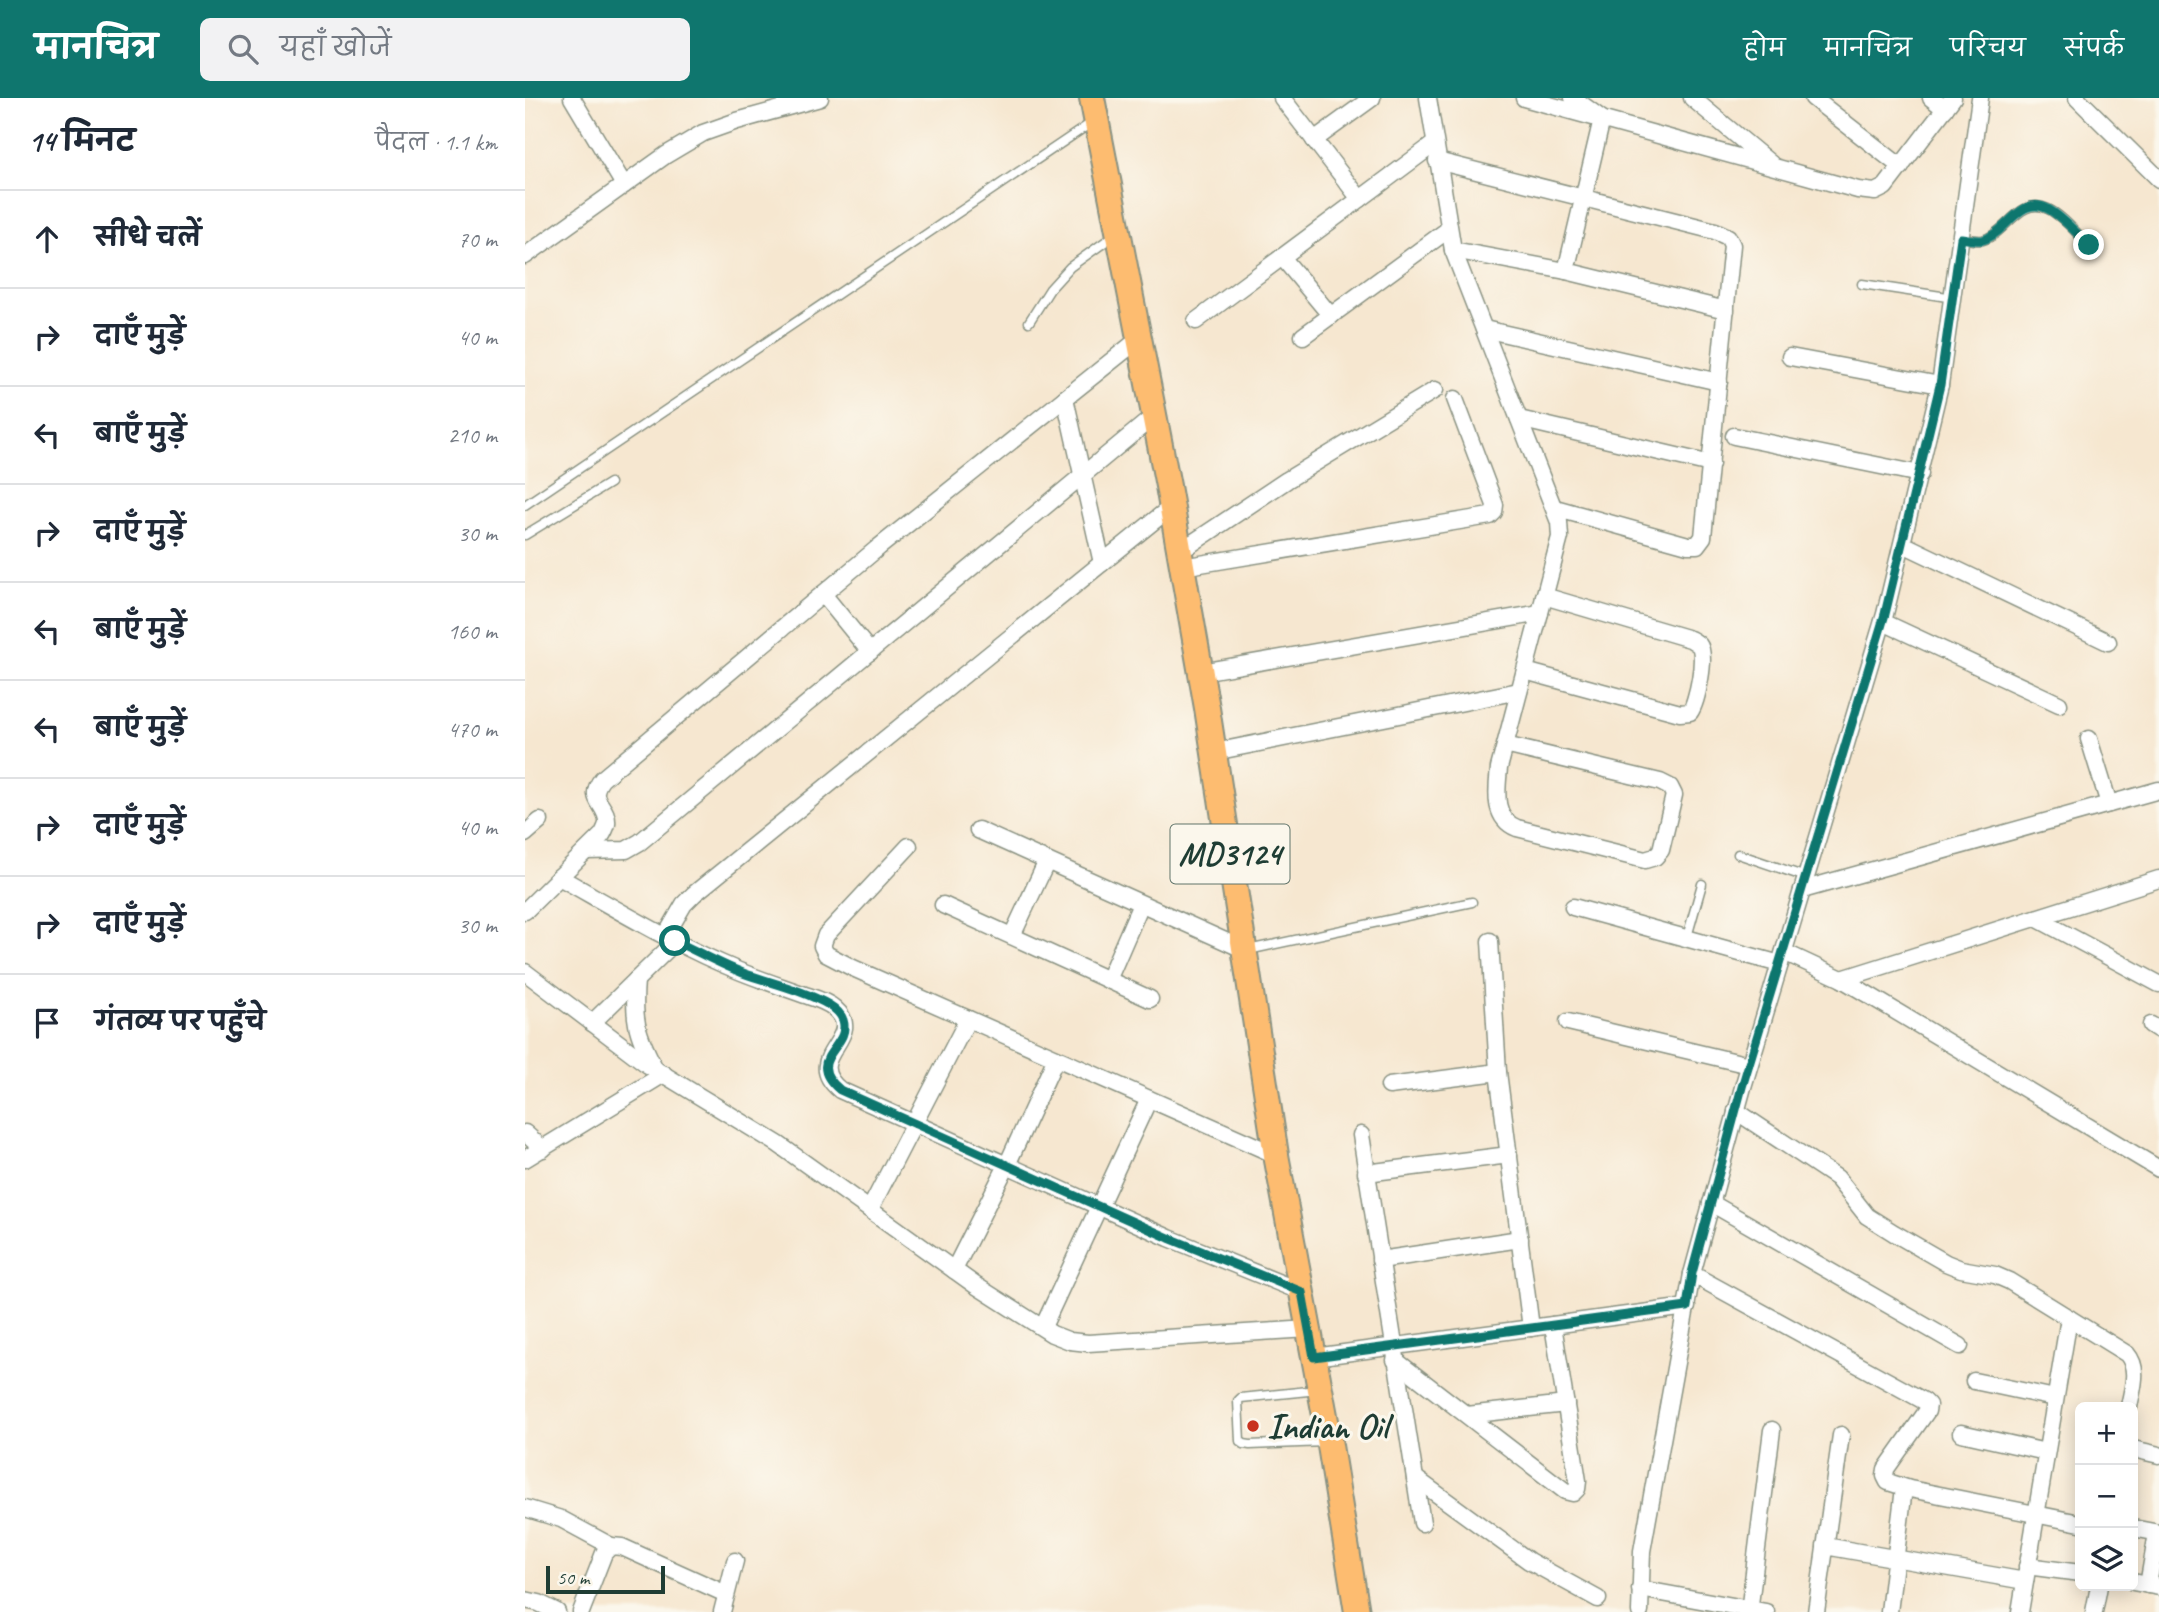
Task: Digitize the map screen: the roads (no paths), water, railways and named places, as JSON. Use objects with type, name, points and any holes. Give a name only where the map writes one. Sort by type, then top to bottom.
[{"type":"main road","name":"MD3124","points":[[1094,109],[1201,672],[1276,1155],[1321,1390],[1357,1612]]},
{"type":"street","points":[[572,98],[624,185]]},
{"type":"street","points":[[525,256],[624,185],[703,133],[820,98]]},
{"type":"street","points":[[1282,98],[1360,200]]},
{"type":"street","points":[[1314,140],[1372,98]]},
{"type":"street","points":[[1427,98],[1453,250],[1559,522],[1560,537],[1520,691],[1505,745],[1499,768],[1496,792],[1500,811],[1507,824],[1645,860],[1655,857],[1661,850],[1674,795],[1670,787],[1660,782],[1505,745]]},
{"type":"street","points":[[1524,98],[1858,190],[1875,192],[1885,187],[1949,104],[1931,98]]},
{"type":"street","points":[[1573,98],[1602,119]]},
{"type":"street","points":[[1692,98],[1776,168]]},
{"type":"street","points":[[1813,98],[1901,167]]},
{"type":"street","points":[[1640,1612],[1642,1551],[1692,1273],[1749,1065],[1883,622],[1940,385],[1980,98]]},
{"type":"street","points":[[2077,98],[2159,179]]},
{"type":"street","points":[[1566,271],[1602,119]]},
{"type":"street","points":[[1196,321],[1434,144]]},
{"type":"street","points":[[1437,161],[1715,231],[1728,237],[1733,245],[1703,537],[1697,544],[1688,545],[1555,508]]},
{"type":"street","points":[[1303,336],[1449,229]]},
{"type":"street","points":[[1453,250],[1566,271],[1726,310]]},
{"type":"street","points":[[1282,257],[1331,316]]},
{"type":"street","points":[[1484,329],[1719,382]]},
{"type":"street","points":[[525,909],[602,835],[607,824],[605,813],[595,796],[595,787],[601,779],[823,594],[1139,339]]},
{"type":"street","points":[[1790,357],[1940,385]]},
{"type":"street","points":[[1181,559],[1287,480],[1435,390]]},
{"type":"street","points":[[1065,398],[1102,563]]},
{"type":"street","points":[[1181,559],[1490,516],[1495,505],[1455,399]]},
{"type":"street","points":[[586,851],[626,850],[640,842],[1154,416]]},
{"type":"street","points":[[1519,419],[1710,464]]},
{"type":"street","points":[[1734,436],[1920,474]]},
{"type":"street","points":[[592,1023],[636,980],[671,938],[684,904],[694,894],[1171,507]]},
{"type":"street","points":[[1903,544],[2108,642]]},
{"type":"street","points":[[823,594],[870,652]]},
{"type":"street","points":[[1525,671],[1681,713],[1690,712],[1695,705],[1703,654],[1699,645],[1690,639],[1544,596]]},
{"type":"street","points":[[1201,672],[1540,613]]},
{"type":"street","points":[[1883,622],[2059,704]]},
{"type":"street","points":[[1214,752],[1520,691]]},
{"type":"street","points":[[2089,739],[2109,804]]},
{"type":"street","points":[[1804,884],[2159,790]]},
{"type":"street","points":[[525,834],[540,821]]},
{"type":"street","points":[[978,830],[1245,950]]},
{"type":"street","points":[[909,846],[826,935],[822,946],[826,954],[1276,1155]]},
{"type":"street","points":[[1012,936],[1047,861]]},
{"type":"street","points":[[559,877],[671,938],[739,971],[833,1007],[843,1018],[844,1030],[827,1061],[825,1071],[830,1082],[840,1090],[1169,1238],[1302,1292]]},
{"type":"street","points":[[1842,979],[2159,880]]},
{"type":"street","points":[[1108,980],[1141,904]]},
{"type":"street","points":[[943,905],[1150,999]]},
{"type":"street","points":[[1573,907],[1687,937],[1782,958],[1842,979],[2159,1169]]},
{"type":"street","points":[[2036,918],[2159,984]]},
{"type":"street","points":[[1490,941],[1497,1072],[1531,1328]]},
{"type":"street","points":[[525,972],[647,1065],[778,1144],[954,1270],[1052,1334],[1070,1341],[1088,1343],[1309,1329]]},
{"type":"street","points":[[636,980],[634,1010],[640,1041],[659,1071]]},
{"type":"street","points":[[870,1209],[968,1019]]},
{"type":"street","points":[[1568,1023],[1749,1065]]},
{"type":"street","points":[[954,1270],[1007,1165],[1056,1058]]},
{"type":"street","points":[[525,1159],[659,1071]]},
{"type":"street","points":[[1389,1086],[1497,1072]]},
{"type":"street","points":[[1042,1327],[1149,1099]]},
{"type":"street","points":[[1736,1111],[1837,1178],[1867,1216],[1894,1233],[1946,1263],[2010,1281],[2127,1354],[2133,1361],[2135,1370],[2130,1402]]},
{"type":"street","points":[[525,1132],[543,1149]]},
{"type":"street","points":[[1361,1135],[1422,1523]]},
{"type":"street","points":[[1366,1173],[1509,1155]]},
{"type":"street","points":[[1711,1203],[1960,1346]]},
{"type":"street","points":[[1380,1260],[1520,1239]]},
{"type":"street","points":[[1692,1273],[1928,1405],[1886,1469],[1888,1482],[1905,1488],[2075,1522]]},
{"type":"street","points":[[1314,1357],[1394,1353],[1531,1328],[1687,1307]]},
{"type":"street","points":[[2020,1612],[2069,1318]]},
{"type":"street","points":[[1394,1353],[1467,1415],[1565,1491],[1573,1493],[1577,1489],[1578,1481],[1553,1325]]},
{"type":"street","points":[[1974,1381],[2055,1398]]},
{"type":"street","points":[[1467,1415],[1566,1404]]},
{"type":"street","points":[[1749,1610],[1772,1430]]},
{"type":"street","points":[[1961,1433],[2046,1452]]},
{"type":"street","points":[[1816,1612],[1841,1435]]},
{"type":"street","points":[[2138,1450],[2159,1455]]},
{"type":"street","points":[[1415,1478],[1529,1561],[1598,1599]]},
{"type":"street","points":[[1889,1612],[1905,1488]]},
{"type":"street","points":[[525,1508],[561,1519],[611,1546],[622,1547],[726,1594]]},
{"type":"street","points":[[2138,1529],[2158,1533],[2147,1585]]},
{"type":"street","points":[[581,1612],[604,1553],[611,1546]]},
{"type":"street","points":[[1825,1546],[1896,1558],[2026,1573],[2075,1573]]},
{"type":"street","points":[[722,1612],[735,1561]]},
{"type":"street","points":[[1640,1589],[1766,1612]]},
{"type":"street","points":[[2094,1612],[2098,1591]]},
{"type":"street","points":[[525,1600],[539,1603],[557,1612]]},
{"type":"lane","points":[[525,505],[1094,109]]},
{"type":"lane","points":[[1961,238],[1980,241],[1990,237],[2019,212],[2030,205],[2040,205],[2051,210],[2089,245]]},
{"type":"lane","points":[[1029,322],[1070,267],[1118,233]]},
{"type":"lane","points":[[1862,284],[1954,298]]},
{"type":"lane","points":[[525,535],[610,482]]},
{"type":"lane","points":[[1738,854],[1804,884]]},
{"type":"lane","points":[[1687,937],[1702,884]]},
{"type":"lane","points":[[1245,950],[1472,902]]},
{"type":"lane","points":[[1321,1390],[1241,1398],[1238,1401],[1240,1441],[1250,1445],[1329,1441]]},
{"type":"place","name":"Indian Oil","points":[[1253,1426]]}]
